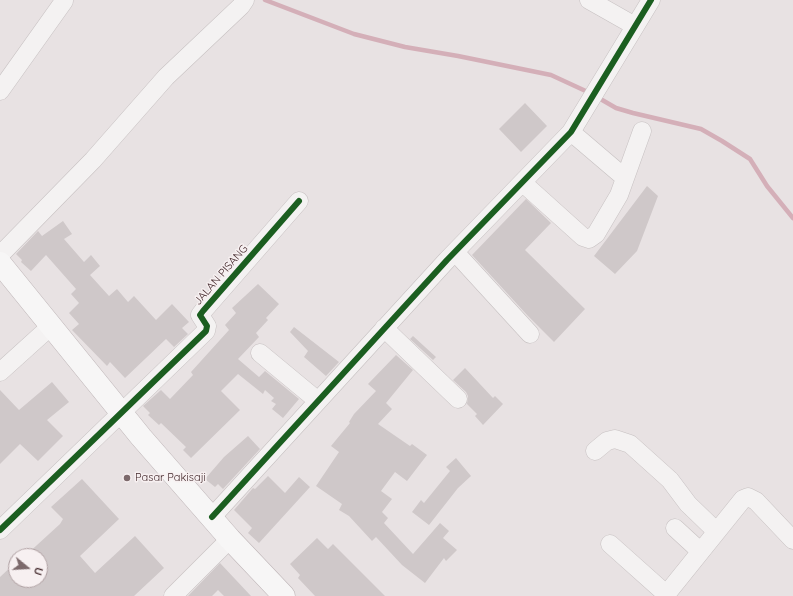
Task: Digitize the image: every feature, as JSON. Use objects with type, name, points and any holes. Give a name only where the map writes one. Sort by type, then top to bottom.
[{"type":"highway","points":[[0,264],[141,437],[230,539],[284,596]]},
{"type":"street","points":[[589,0],[635,26]]},
{"type":"street","points":[[212,517],[384,328],[571,132],[651,0]]},
{"type":"street","points":[[0,91],[64,1]]},
{"type":"street","points":[[0,255],[93,160],[166,77],[243,3]]},
{"type":"street","points":[[523,182],[583,237],[589,239],[596,234],[619,195],[642,131]]},
{"type":"street","points":[[571,132],[625,178]]},
{"type":"street","name":"JALAN PISANG","points":[[122,413],[206,331],[207,326],[200,315],[299,201]]},
{"type":"street","points":[[455,252],[530,334]]},
{"type":"street","points":[[0,372],[51,326]]},
{"type":"street","points":[[384,328],[458,399]]},
{"type":"street","points":[[260,353],[318,401]]},
{"type":"street","points":[[0,530],[122,413]]},
{"type":"street","points":[[595,451],[607,441],[615,439],[630,444],[670,480],[688,504],[716,531]]},
{"type":"street","points":[[610,544],[666,595],[743,499],[748,497],[756,501],[793,540]]},
{"type":"street","points":[[675,528],[700,551]]},
{"type":"street","points":[[173,596],[230,539]]},
{"type":"building","points":[[525,103],[547,126],[521,152],[499,129]]},
{"type":"building","points":[[647,186],[658,196],[637,251],[615,274],[594,256]]},
{"type":"building","points":[[526,199],[551,223],[525,250],[585,309],[554,342],[472,255]]},
{"type":"building","points":[[63,221],[72,234],[64,239],[84,262],[91,255],[100,266],[90,275],[109,296],[117,289],[128,302],[134,296],[156,320],[172,304],[189,322],[182,328],[188,334],[174,347],[166,339],[125,378],[110,362],[107,366],[72,330],[79,324],[69,313],[79,303],[71,294],[76,289],[46,255],[31,271],[21,262],[22,260],[16,254],[38,231],[42,236]]},
{"type":"building","points":[[258,284],[279,304],[266,318],[268,320],[256,333],[259,337],[238,359],[259,377],[265,371],[299,399],[283,418],[272,409],[276,404],[271,401],[274,398],[265,390],[263,394],[238,374],[221,391],[240,410],[191,458],[183,450],[186,447],[161,423],[159,425],[148,415],[150,413],[143,406],[161,390],[170,399],[193,375],[191,372],[229,330],[225,325],[236,313],[232,308]]},
{"type":"building","points":[[294,327],[339,362],[326,376],[304,357],[308,351],[290,332]]},
{"type":"building","points":[[413,336],[436,357],[433,360],[410,339]]},
{"type":"building","points":[[396,355],[413,370],[386,403],[392,409],[378,424],[410,446],[412,444],[427,455],[407,481],[395,472],[381,491],[392,499],[382,512],[388,518],[384,523],[413,554],[440,523],[449,531],[443,538],[457,550],[446,561],[444,558],[425,583],[402,565],[376,537],[372,541],[349,516],[339,510],[342,504],[316,486],[339,452],[331,446],[350,423],[349,422],[354,414],[376,391],[368,384]]},
{"type":"building","points":[[465,368],[493,398],[495,396],[503,404],[483,425],[475,416],[477,414],[467,404],[468,396],[466,392],[453,380]]},
{"type":"building","points":[[52,382],[69,402],[47,420],[63,436],[38,461],[20,444],[0,464],[0,390],[19,410]]},
{"type":"building","points":[[248,436],[260,449],[223,489],[218,484],[215,487],[205,479],[224,457]]},
{"type":"building","points":[[456,458],[471,476],[458,488],[429,525],[412,512],[421,500],[424,503],[450,471],[446,467]]},
{"type":"building","points":[[268,476],[285,493],[299,477],[310,487],[259,543],[248,533],[252,528],[234,510],[253,488],[255,489]]},
{"type":"building","points":[[82,479],[119,519],[80,556],[95,573],[135,536],[164,568],[134,596],[0,596],[0,577],[8,570],[8,588],[48,588],[48,548],[34,548],[60,524],[63,519],[51,507]]},
{"type":"building","points":[[317,538],[328,549],[333,544],[385,596],[315,596],[298,578],[300,575],[290,564]]},
{"type":"building","points":[[220,563],[251,596],[224,596],[218,590],[212,596],[188,596]]},
{"type":"waterway","points":[[265,0],[354,34],[405,47],[551,75],[590,93]]},
{"type":"waterway","points":[[597,97],[616,108],[701,129],[722,141],[750,159],[767,186],[793,218]]},
{"type":"cycle path","points":[[212,517],[447,260],[571,132],[651,0]]},
{"type":"cycle path","points":[[0,530],[206,331],[207,326],[200,315],[299,201]]},
{"type":"place","name":"Pasar Pakisaji","points":[[127,478]]}]
